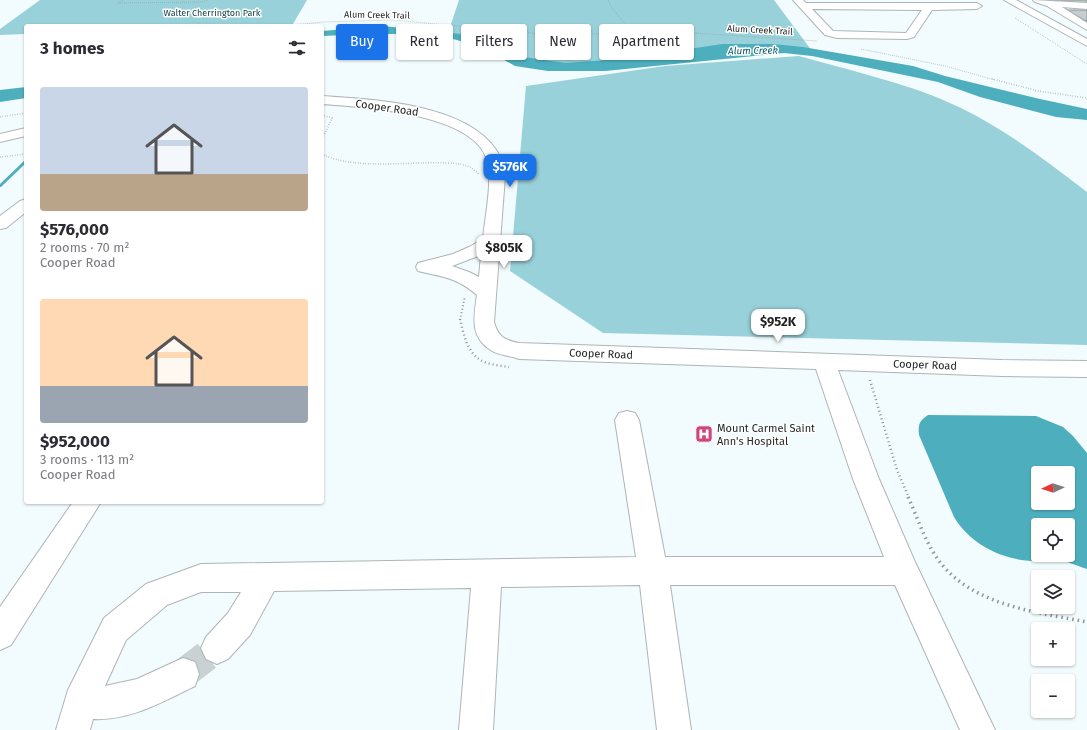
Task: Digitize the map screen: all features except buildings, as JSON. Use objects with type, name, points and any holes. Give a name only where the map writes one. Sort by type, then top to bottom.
[{"type":"street","points":[[949,0],[959,6]]},
{"type":"street","points":[[904,20],[922,17],[959,6],[977,6],[968,0]]},
{"type":"street","points":[[1009,0],[1087,43]]},
{"type":"street","points":[[1038,0],[1050,4],[1087,27]]},
{"type":"street","points":[[1050,4],[1087,6]]},
{"type":"street","points":[[810,13],[922,17]]},
{"type":"street","points":[[810,13],[922,17]]},
{"type":"street","points":[[810,13],[833,20]]},
{"type":"street","name":"Cooper Road","points":[[324,100],[402,109],[427,114],[451,121],[470,131],[485,144],[495,159],[497,176],[484,322],[487,335],[500,346],[519,352],[827,370],[1002,368],[1087,369]]},
{"type":"street","points":[[0,138],[24,132]]},
{"type":"street","points":[[0,224],[24,206]]},
{"type":"street","points":[[487,293],[467,277],[454,272],[424,267],[458,260],[482,249],[491,241]]},
{"type":"street","points":[[827,370],[866,479],[904,571],[978,730]]},
{"type":"street","points":[[627,420],[653,571],[674,730]]},
{"type":"street","points":[[0,634],[87,504]]},
{"type":"street","points":[[76,716],[115,629],[157,594],[201,578],[653,571],[904,571]]},
{"type":"street","points":[[476,730],[487,573]]},
{"type":"street","points":[[217,648],[239,624],[266,577]]},
{"type":"street","points":[[76,716],[108,703],[141,695],[183,674]]},
{"type":"path","points":[[123,0],[118,3],[202,2],[208,0]]},
{"type":"path","points":[[608,0],[625,24]]},
{"type":"path","points":[[1030,12],[1010,13],[1018,21],[1087,64]]},
{"type":"path","name":"Alum Creek Trail","points":[[293,24],[394,20],[551,35],[599,34]]},
{"type":"path","name":"Alum Creek Trail","points":[[694,33],[821,41]]},
{"type":"path","points":[[860,49],[894,54],[942,65],[1044,92],[1087,98]]},
{"type":"path","points":[[0,117],[24,112]]},
{"type":"path","points":[[324,116],[332,118],[324,136]]},
{"type":"path","points":[[0,157],[24,154]]},
{"type":"path","points":[[324,157],[338,161],[354,162],[467,164],[473,167],[479,174],[479,180]]},
{"type":"path","points":[[467,277],[460,319],[465,341],[472,352],[486,363],[510,368]]},
{"type":"path","points":[[827,370],[870,380],[897,470],[928,543],[944,567],[959,581],[982,594],[1020,609],[1087,622]]},
{"type":"green space","name":"Walter Cherrington Park","points":[[40,0],[307,0],[293,24],[24,24],[24,34],[0,35],[0,29]]},
{"type":"green space","points":[[459,0],[774,0],[812,51],[694,59],[694,24],[599,24],[599,60],[671,60],[562,67],[512,60],[527,60],[527,24],[461,24],[461,39],[453,37],[453,24],[451,24]]},
{"type":"green space","points":[[799,56],[902,85],[942,99],[978,117],[1010,136],[1087,192],[1087,345],[603,333],[510,271],[526,86],[665,66]]},
{"type":"water","points":[[388,27],[396,27],[396,34],[388,34]]},
{"type":"water","points":[[336,30],[336,35],[324,36],[324,31]]},
{"type":"water","points":[[453,33],[461,34],[461,41],[453,39]]},
{"type":"water","name":"Alum Creek","points":[[722,44],[773,44],[803,47],[913,66],[945,76],[1087,109],[1087,120],[1056,117],[980,97],[938,82],[812,56],[784,53],[605,71],[548,71],[515,66],[504,60],[527,60],[527,57],[535,59],[535,60],[565,63],[607,60],[694,60],[694,48]]},
{"type":"water","points":[[24,87],[24,98],[0,102],[0,90]]},
{"type":"water","points":[[928,415],[1036,416],[1063,427],[1073,436],[1087,453],[1087,569],[1067,562],[1075,562],[1075,518],[1031,518],[1031,561],[1012,558],[989,550],[969,536],[954,517],[919,435],[921,421]]},
{"type":"waterway","points":[[0,186],[24,163]]},
{"type":"tunnel","points":[[183,674],[217,648]]},
{"type":"place","name":"Mount Carmel Saint Ann's Hospital","points":[[704,434]]}]
